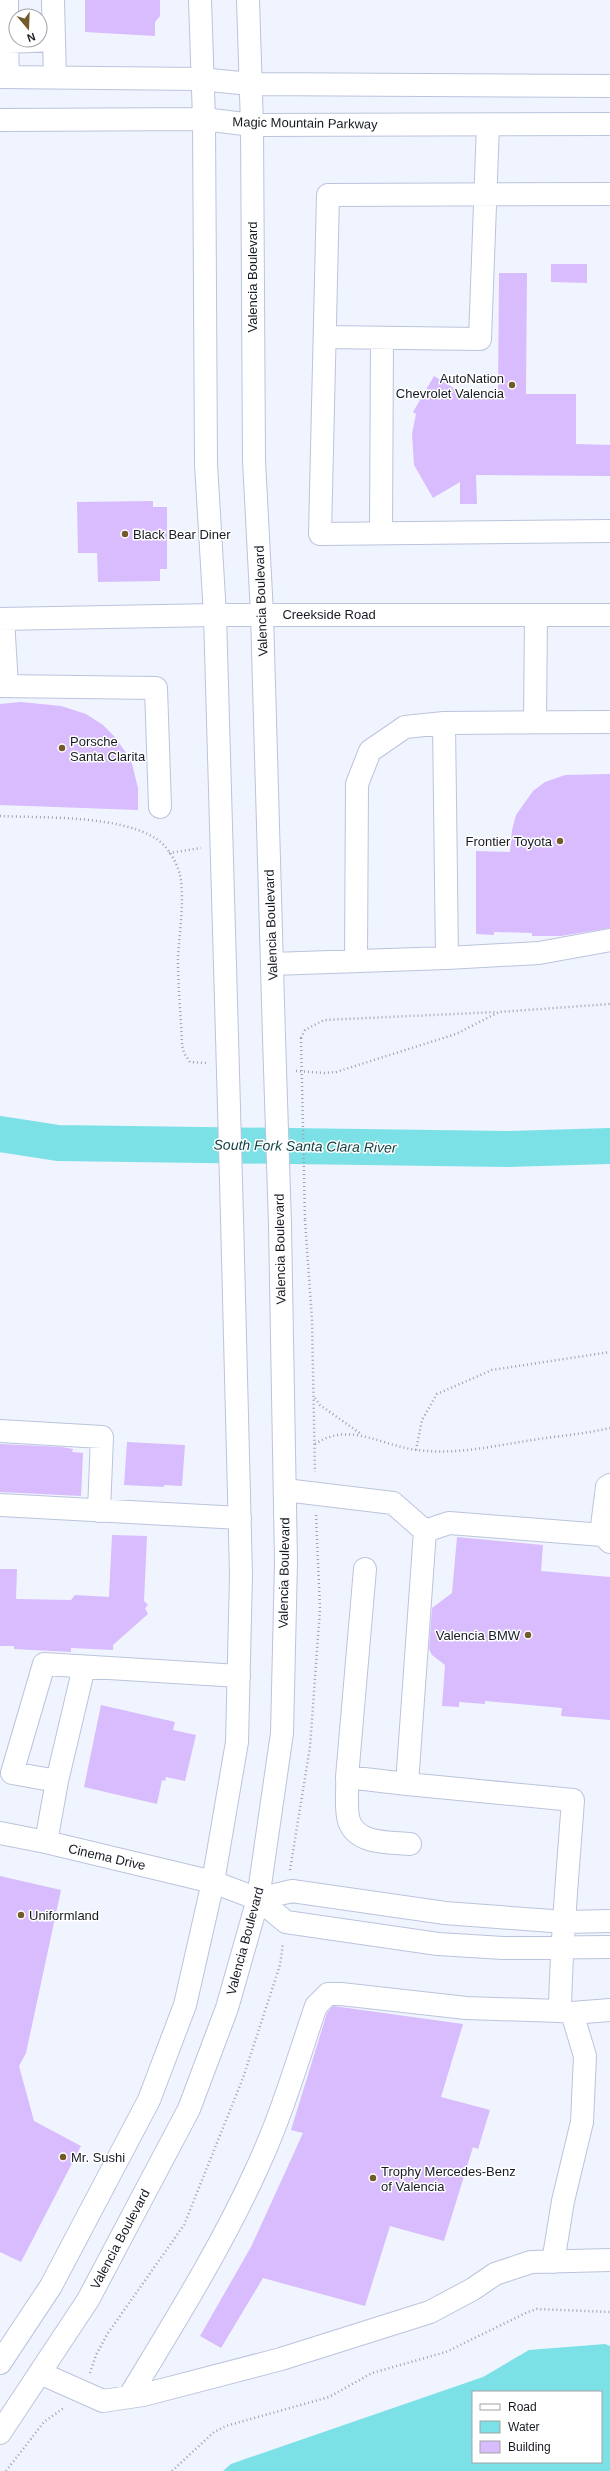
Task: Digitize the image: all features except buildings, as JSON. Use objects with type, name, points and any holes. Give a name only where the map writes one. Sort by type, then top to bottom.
[{"type":"main road","points":[[7,0],[7,42],[4,77],[201,79],[250,84],[610,86]]},
{"type":"main road","points":[[53,0],[55,77]]},
{"type":"main road","points":[[0,2363],[51,2286],[149,2100],[185,2005],[214,1882],[237,1742],[240,1518],[215,614],[206,464],[204,119],[201,79],[200,0]]},
{"type":"main road","name":"Valencia Boulevard","points":[[0,2433],[88,2300],[189,2109],[228,2008],[258,1899],[282,1734],[285,1490],[280,1225],[262,614],[254,460],[252,125],[248,0]]},
{"type":"main road","points":[[7,42],[54,40]]},
{"type":"main road","name":"Magic Mountain Parkway","points":[[0,120],[204,119],[252,125],[610,124]]},
{"type":"main road","points":[[325,337],[480,339],[488,125]]},
{"type":"main road","points":[[610,194],[328,195],[320,534],[610,531]]},
{"type":"main road","points":[[381,533],[382,338]]},
{"type":"main road","name":"Creekside Road","points":[[2,619],[215,614],[610,615]]},
{"type":"main road","points":[[535,722],[536,615]]},
{"type":"main road","points":[[2,619],[4,686],[156,688],[160,807]]},
{"type":"main road","points":[[356,960],[357,784],[370,751],[405,727],[444,723],[610,722]]},
{"type":"main road","points":[[444,723],[447,958]]},
{"type":"main road","points":[[272,964],[447,958],[539,953],[610,940]]},
{"type":"main road","points":[[0,1431],[102,1437],[99,1511]]},
{"type":"main road","points":[[425,1531],[449,1523],[606,1539],[602,1526],[608,1487],[610,1485]]},
{"type":"main road","points":[[285,1490],[393,1503],[425,1531]]},
{"type":"main road","points":[[0,1505],[240,1518]]},
{"type":"main road","points":[[407,1784],[425,1531]]},
{"type":"main road","points":[[365,1569],[348,1777],[349,1822],[360,1834],[373,1841],[410,1844]]},
{"type":"main road","points":[[57,1781],[12,1773],[44,1664],[239,1676]]},
{"type":"main road","points":[[46,1842],[57,1781],[84,1667]]},
{"type":"main road","points":[[348,1777],[573,1800],[565,1922],[561,1948],[566,2012],[585,2056],[582,2122],[564,2201],[554,2262]]},
{"type":"main road","name":"Cinema Drive","points":[[0,1833],[46,1842],[214,1882],[258,1899],[286,1922],[438,1944],[503,1948],[610,1947]]},
{"type":"main road","points":[[258,1899],[292,1891],[446,1913],[565,1922],[610,1921]]},
{"type":"main road","points":[[130,2397],[204,2274],[258,2166],[280,2112],[316,2006],[328,1994],[341,1994],[466,2008],[566,2012],[610,2010]]},
{"type":"main road","points":[[40,2373],[103,2401],[130,2397],[281,2359],[430,2312],[473,2290],[495,2274],[531,2262],[610,2260]]},
{"type":"path","points":[[0,816],[92,821],[134,829],[155,838],[169,853],[180,874],[182,893],[178,962],[180,984]]},
{"type":"path","points":[[169,853],[204,848]]},
{"type":"path","points":[[610,1004],[499,1012],[324,1020],[305,1030],[301,1038],[305,1220],[312,1320],[315,1398],[320,1406],[361,1434],[416,1450],[463,1451],[610,1428]]},
{"type":"path","points":[[456,1034],[499,1012]]},
{"type":"path","points":[[416,1450],[422,1420],[437,1394],[492,1370],[610,1352]]},
{"type":"path","points":[[315,1444],[332,1436],[361,1434]]},
{"type":"path","points":[[172,2471],[214,2432],[226,2426],[329,2397],[372,2373],[446,2352],[528,2312],[537,2309],[610,2312]]},
{"type":"water","points":[[605,2344],[610,2346],[610,2471],[223,2471],[231,2464],[483,2377],[529,2350]]},
{"type":"waterway","name":"South Fork Santa Clara River","points":[[0,1134],[58,1143],[507,1149],[610,1146]]},
{"type":"place","name":"AutoNation Chevrolet Valencia","points":[[512,385]]},
{"type":"place","name":"Black Bear Diner","points":[[125,534]]},
{"type":"place","name":"Porsche Santa Clarita","points":[[62,748]]},
{"type":"place","name":"Frontier Toyota","points":[[560,841]]},
{"type":"place","name":"Valencia BMW","points":[[528,1635]]},
{"type":"place","name":"Uniformland","points":[[21,1915]]},
{"type":"place","name":"Mr. Sushi","points":[[63,2157]]},
{"type":"place","name":"Trophy Mercedes-Benz of Valencia","points":[[373,2178]]}]
